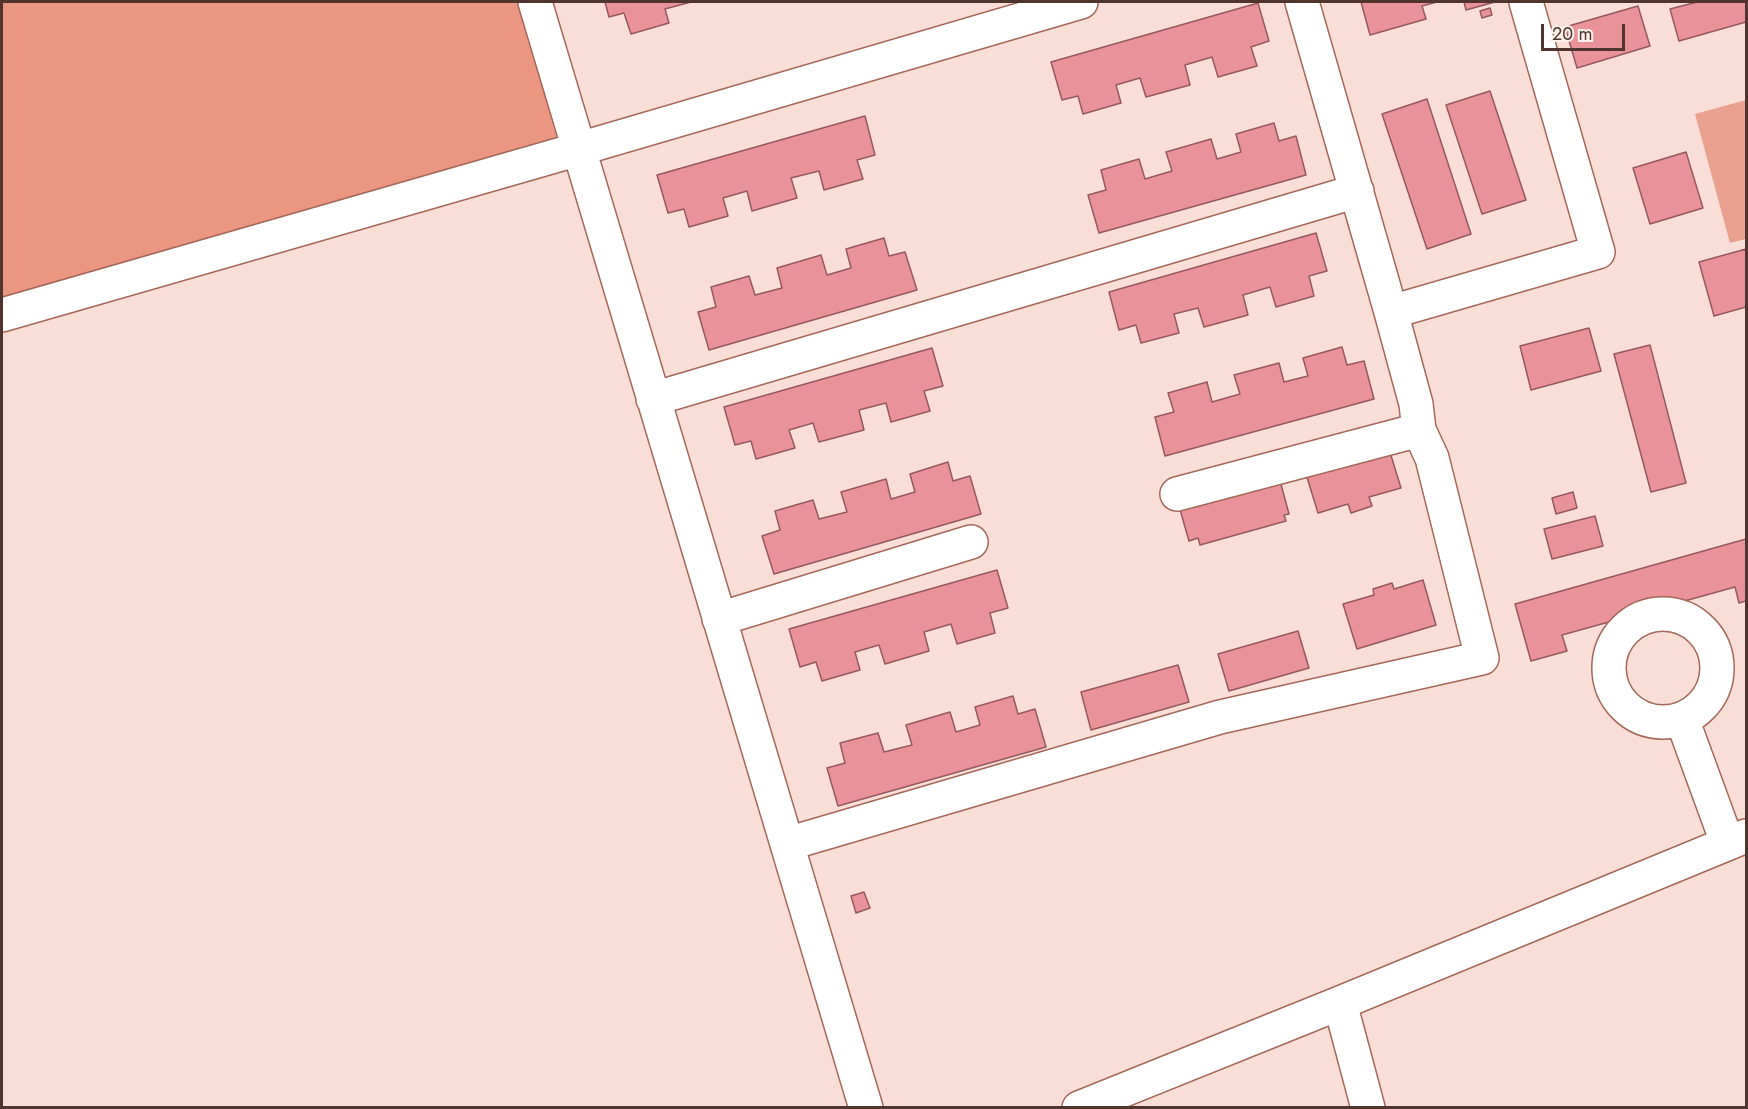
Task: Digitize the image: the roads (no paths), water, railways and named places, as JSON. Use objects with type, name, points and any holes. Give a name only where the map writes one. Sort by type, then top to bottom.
[{"type":"street","points":[[534,2],[866,1107]]},
{"type":"street","points":[[2,315],[1081,2]]},
{"type":"street","points":[[787,843],[1220,717],[1482,658],[1432,459],[1419,430],[1416,404],[1391,312],[1302,2]]},
{"type":"street","points":[[1391,312],[1598,252],[1526,2]]},
{"type":"street","points":[[653,399],[1357,191]]},
{"type":"street","points":[[1177,494],[1419,430]]},
{"type":"street","points":[[720,619],[971,543]]},
{"type":"street","points":[[1079,1107],[1340,1003],[1737,839],[1682,719]]},
{"type":"street","points":[[1340,1003],[1368,1107]]}]
